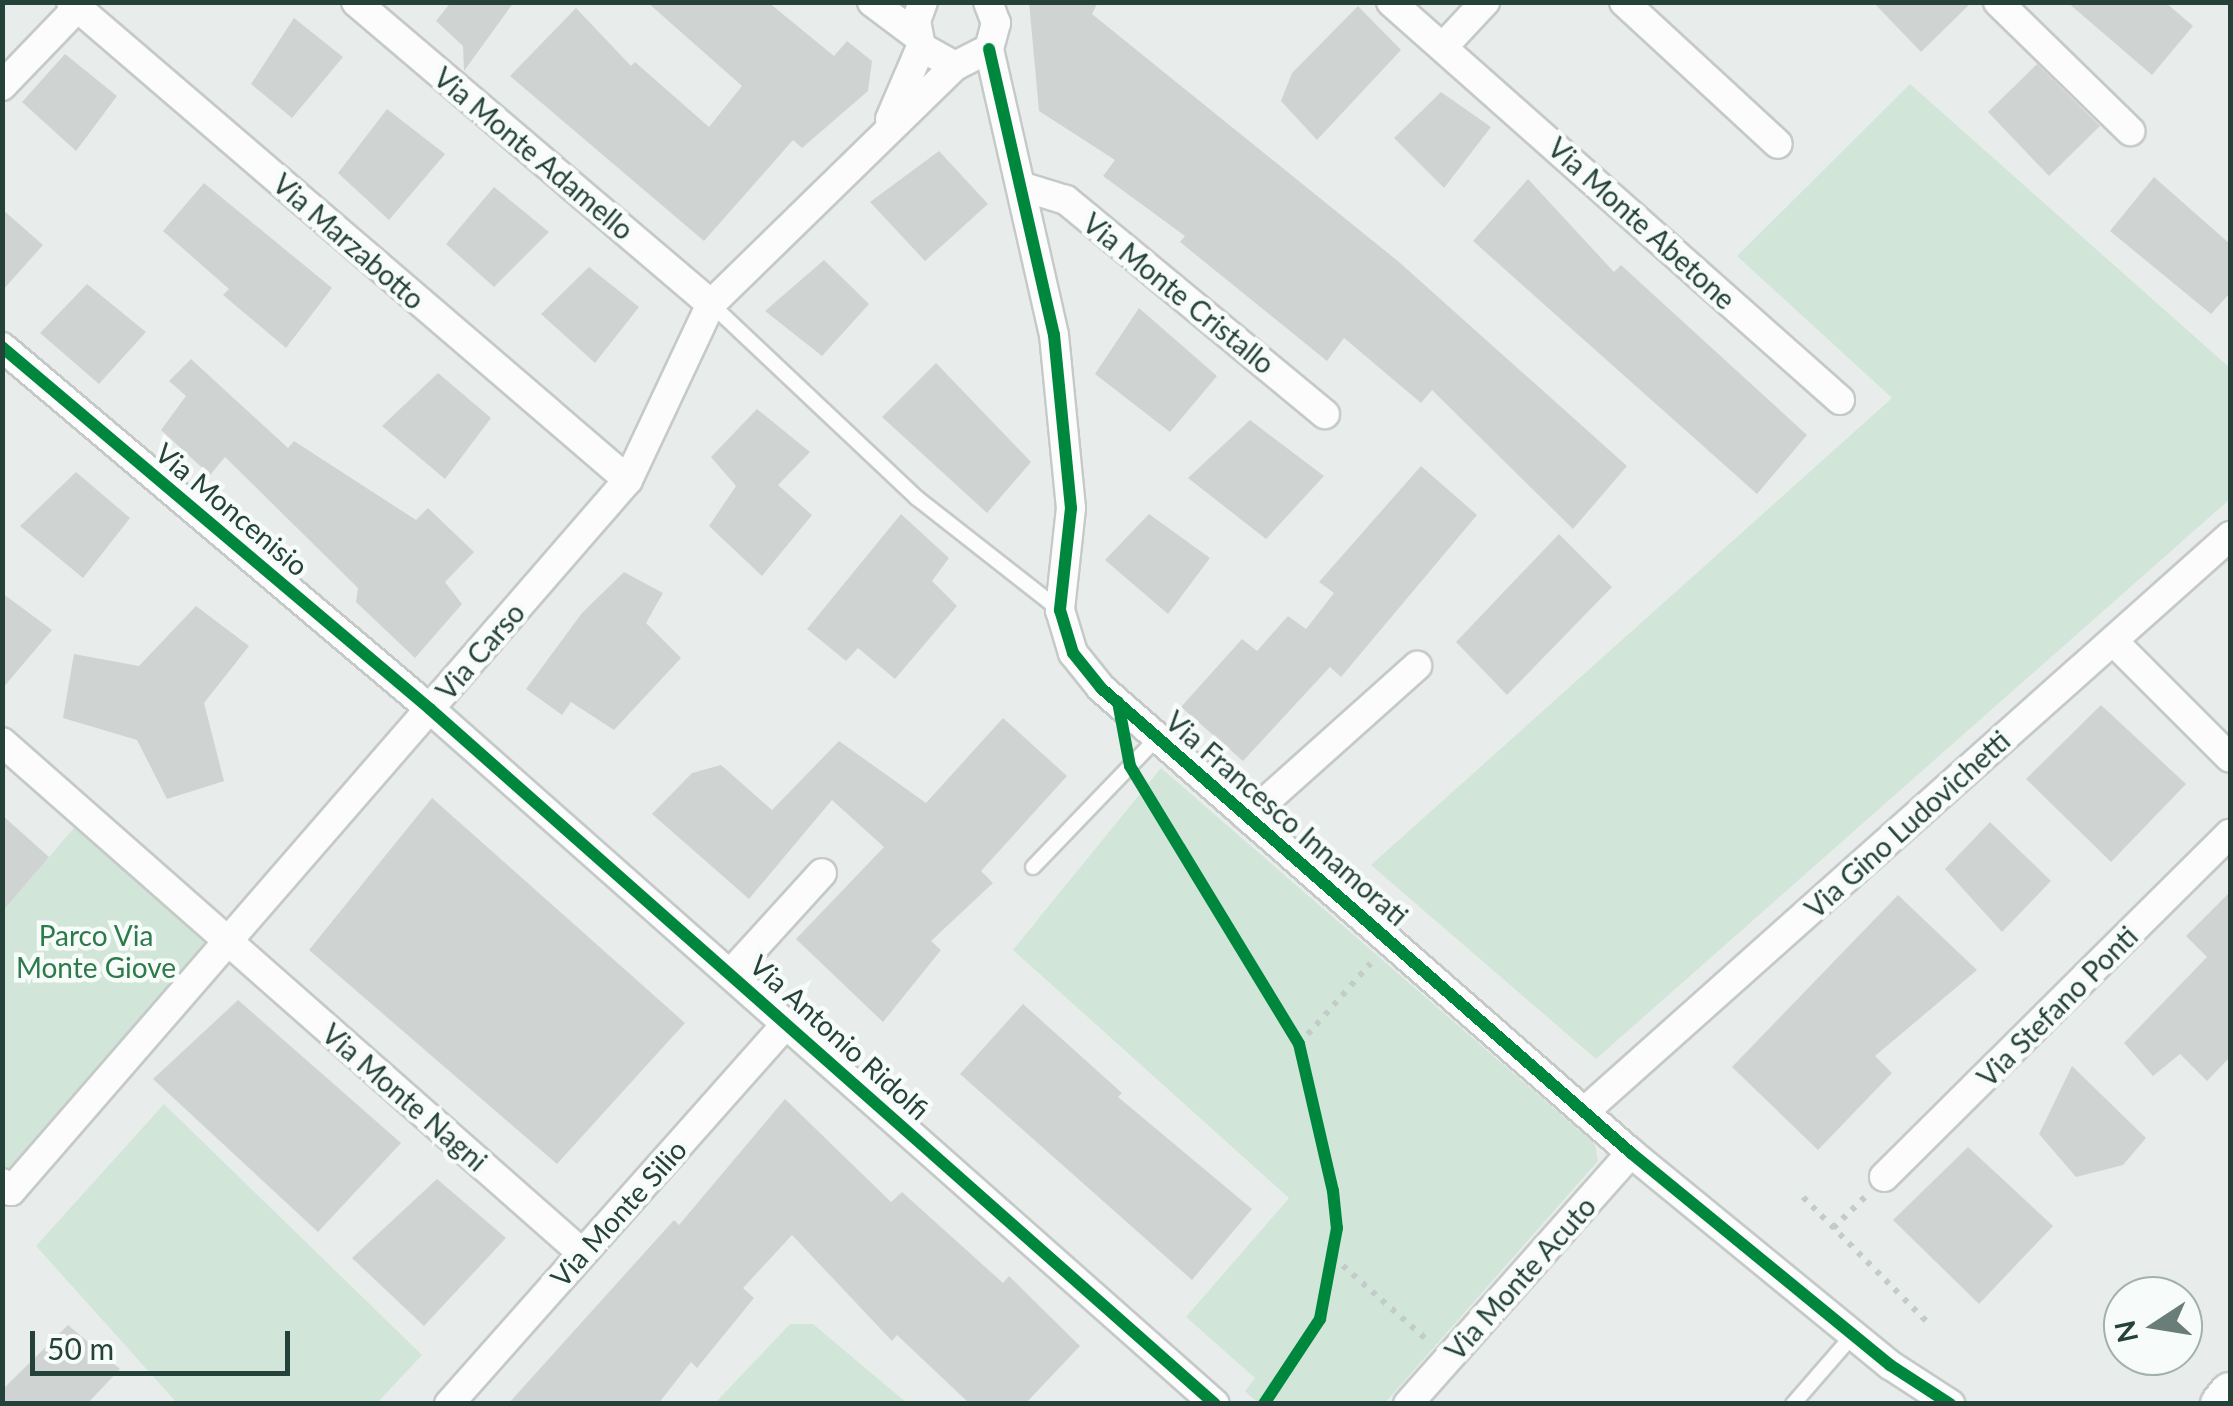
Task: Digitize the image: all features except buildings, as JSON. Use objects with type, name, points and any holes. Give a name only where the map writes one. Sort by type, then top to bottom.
[{"type":"main road","points":[[2221,1404],[2230,1393]]},
{"type":"street","name":"Via Monte Adamello","points":[[356,2],[711,304]]},
{"type":"street","points":[[874,4],[910,2]]},
{"type":"street","points":[[919,41],[923,2]]},
{"type":"street","name":"Via Francesco Innamorati","points":[[988,2],[996,23],[989,49],[1024,186],[1054,335],[1071,488],[1060,610],[1064,632],[1086,670],[1631,1153],[1853,1335],[1950,1404]]},
{"type":"street","name":"Via Monte Abetone","points":[[1391,2],[1840,400]]},
{"type":"street","points":[[1443,47],[1485,2]]},
{"type":"street","points":[[1624,2],[1778,144]]},
{"type":"street","points":[[1998,2],[2130,131]]},
{"type":"street","points":[[874,4],[955,66],[989,49]]},
{"type":"street","points":[[2,86],[74,5]]},
{"type":"street","name":"Via Marzabotto","points":[[74,5],[628,480]]},
{"type":"street","name":"Via Carso","points":[[884,131],[919,41]]},
{"type":"street","name":"Via Carso","points":[[2,1182],[12,1191],[628,480],[711,304],[884,131],[955,66]]},
{"type":"street","name":"Via Monte Cristallo","points":[[1024,186],[1066,200],[1325,414]]},
{"type":"street","name":"Via Moncenisio","points":[[2,347],[430,709]]},
{"type":"street","name":"Via Gino Ludovichetti","points":[[1584,1112],[2230,536]]},
{"type":"street","points":[[2114,642],[2230,758]]},
{"type":"street","name":"Via Francesco Innamorati","points":[[1248,817],[1417,666]]},
{"type":"street","name":"Via Antonio Ridolfi","points":[[430,709],[1215,1404]]},
{"type":"street","name":"Via Monte Nagni","points":[[2,742],[582,1253]]},
{"type":"street","name":"Via Stefano Ponti","points":[[1884,1177],[2230,834]]},
{"type":"street","name":"Via Antonio Ridolfi","points":[[730,973],[822,874]]},
{"type":"street","name":"Via Monte Silio","points":[[449,1404],[787,1022]]},
{"type":"street","name":"Via Monte Acuto","points":[[1408,1404],[1631,1153]]},
{"type":"lane","points":[[711,304],[916,498],[1060,610]]},
{"type":"lane","points":[[1033,867],[1158,737]]},
{"type":"lane","points":[[1794,1404],[1853,1335]]},
{"type":"path","points":[[1299,1044],[1390,942]]},
{"type":"path","points":[[1289,1027],[1304,1063]]},
{"type":"path","points":[[1833,1228],[1884,1177]]},
{"type":"path","points":[[1803,1197],[1928,1323]]},
{"type":"path","points":[[1330,1285],[1335,1242]]},
{"type":"path","points":[[1333,1258],[1448,1358]]},
{"type":"green space","points":[[1910,84],[2230,368],[2230,499],[1596,1059],[1371,865],[1892,398],[1737,256]]},
{"type":"green space","points":[[1161,768],[1595,1144],[1598,1161],[1385,1403],[1258,1403],[1245,1391],[1255,1378],[1186,1317],[1289,1198],[1013,950]]},
{"type":"green space","name":"Parco Via Monte Giove","points":[[85,815],[228,941],[2,1183],[2,912]]},
{"type":"green space","points":[[164,1104],[422,1355],[377,1403],[177,1403],[36,1246]]},
{"type":"green space","points":[[790,1324],[813,1324],[907,1403],[715,1403]]},
{"type":"cycle path","points":[[989,49],[1054,335],[1071,508],[1060,610],[1073,653],[1101,688],[1631,1153],[1890,1365],[1950,1404]]},
{"type":"cycle path","points":[[2,347],[430,709],[1215,1404]]},
{"type":"cycle path","points":[[1118,702],[1130,766],[1299,1044],[1333,1191],[1337,1228],[1320,1319],[1264,1404]]}]
